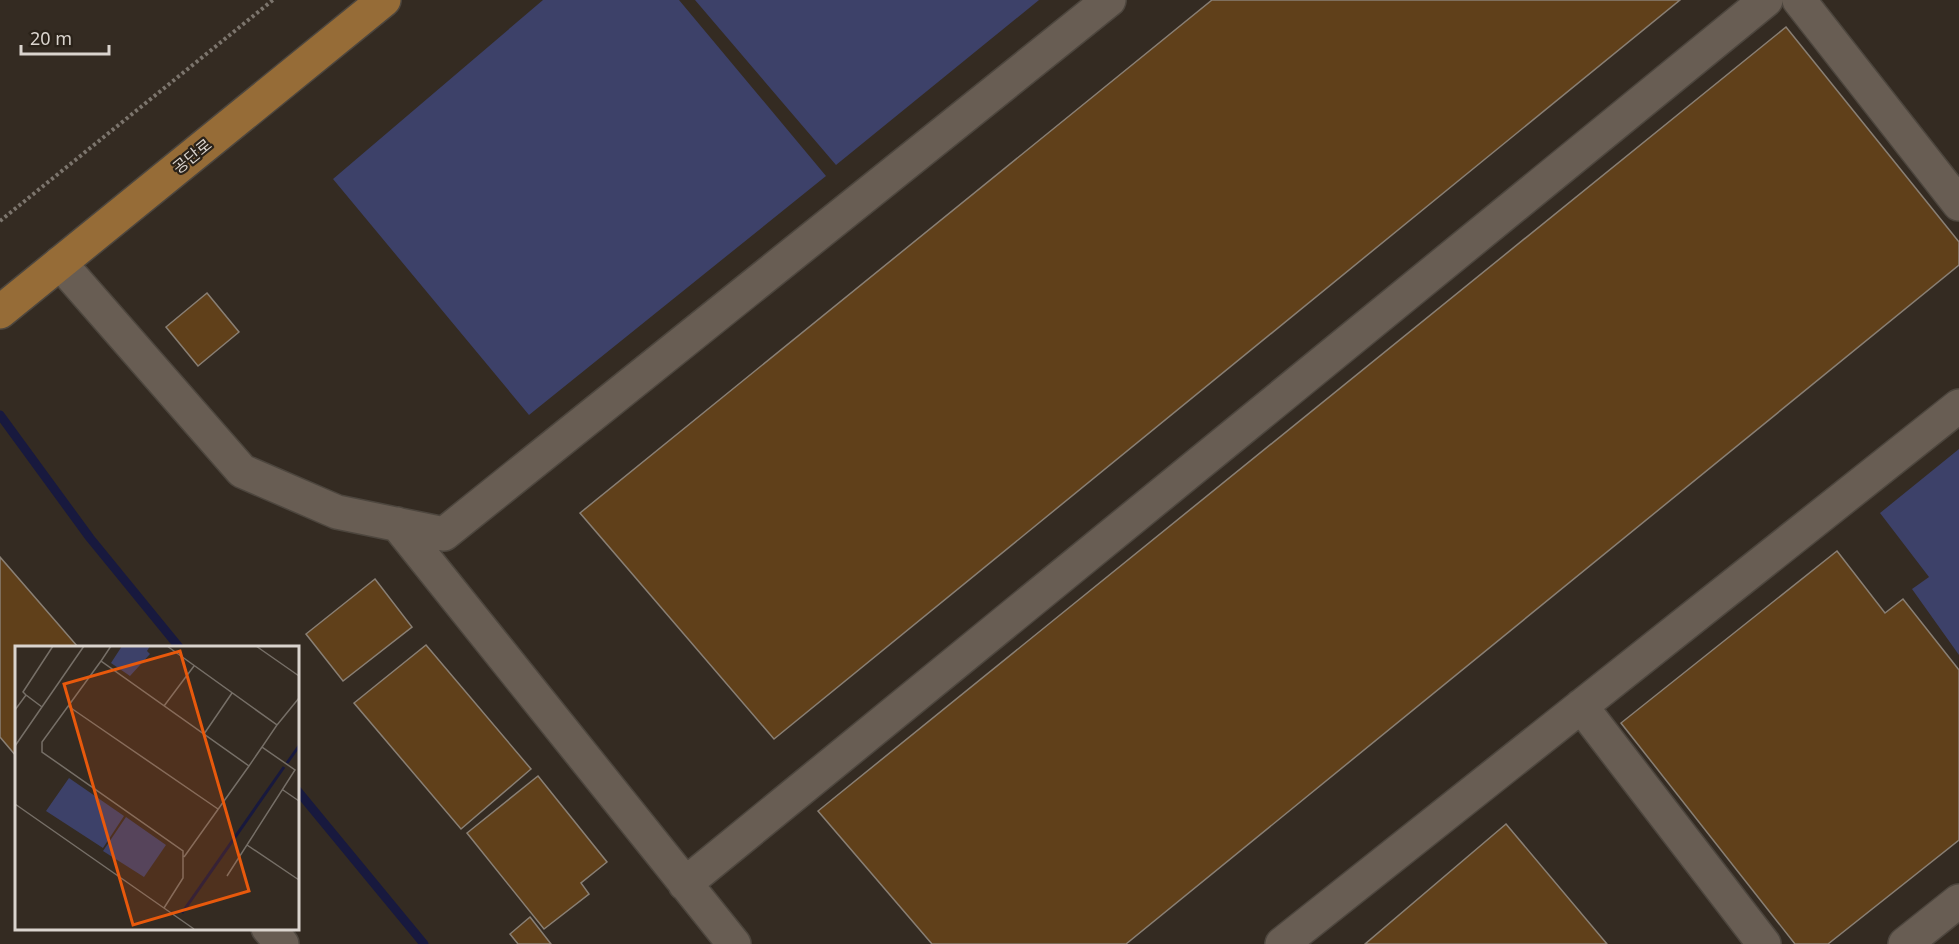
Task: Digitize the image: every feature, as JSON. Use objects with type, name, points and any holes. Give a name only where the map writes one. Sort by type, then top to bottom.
[{"type":"main road","name":"공단로","points":[[0,312],[384,0]]},
{"type":"lane","points":[[60,263],[242,471],[337,512],[444,534],[1109,0]]},
{"type":"lane","points":[[685,884],[1766,0]]},
{"type":"lane","points":[[1799,0],[1959,204]]},
{"type":"lane","points":[[1282,944],[1959,406]]},
{"type":"lane","points":[[397,524],[734,944]]},
{"type":"lane","points":[[1581,706],[1764,944]]},
{"type":"lane","points":[[1905,944],[1959,901]]},
{"type":"lane","points":[[270,929],[282,944]]},
{"type":"path","points":[[0,221],[273,0]]},
{"type":"shaded area","points":[[543,0],[679,0],[826,176],[529,415],[333,179]]},
{"type":"shaded area","points":[[695,0],[1039,0],[836,165]]},
{"type":"shaded area","points":[[1959,449],[1959,655],[1912,589],[1929,577],[1880,513]]},
{"type":"building","points":[[1212,0],[1680,0],[774,739],[580,513]]},
{"type":"building","points":[[1786,27],[1959,242],[1959,265],[1126,944],[932,944],[818,811]]},
{"type":"building","points":[[207,293],[239,332],[198,366],[166,327]]},
{"type":"building","points":[[1837,551],[1885,613],[1903,599],[1959,670],[1959,840],[1828,944],[1795,944],[1621,723]]},
{"type":"building","points":[[0,557],[77,646],[15,646],[15,755],[0,737]]},
{"type":"building","points":[[375,579],[412,627],[343,681],[306,634]]},
{"type":"building","points":[[426,645],[531,769],[461,829],[354,703]]},
{"type":"building","points":[[538,776],[607,862],[581,883],[589,894],[544,929],[467,833]]},
{"type":"building","points":[[1506,824],[1607,944],[1365,944]]},
{"type":"building","points":[[530,917],[551,944],[518,944],[510,934]]},
{"type":"waterway","points":[[0,415],[90,538],[178,646]]},
{"type":"waterway","points":[[298,791],[424,944]]}]
